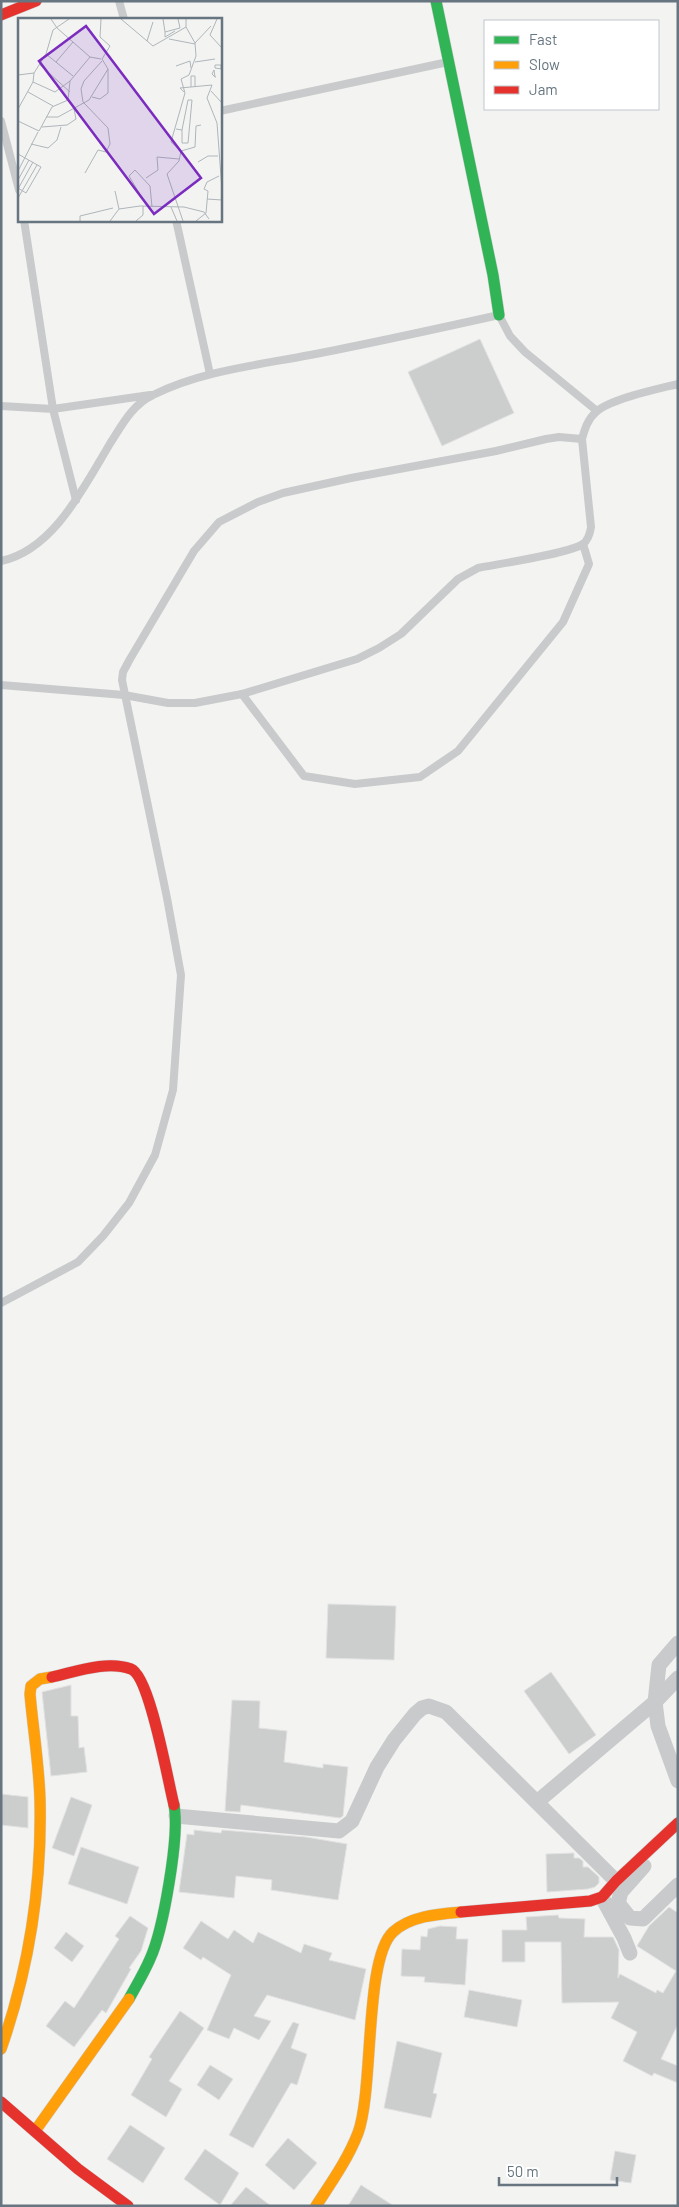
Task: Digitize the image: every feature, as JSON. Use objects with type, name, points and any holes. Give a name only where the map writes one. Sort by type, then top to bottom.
[{"type":"street","points":[[1,15],[36,1]]},
{"type":"street","points":[[436,1],[493,275],[499,315]]},
{"type":"street","points":[[678,1643],[659,1665],[655,1702],[660,1734],[678,1781]]},
{"type":"street","points":[[1,2049],[14,2016],[38,1878],[40,1799],[30,1694],[31,1686],[40,1679],[106,1666],[120,1666],[132,1669],[141,1678],[149,1696],[176,1816],[174,1846],[161,1925],[151,1958],[125,2006],[35,2131]]},
{"type":"street","points":[[537,1802],[655,1702],[678,1678]]},
{"type":"street","points":[[176,1816],[317,1831],[339,1831],[352,1821],[376,1768],[394,1740],[415,1714],[422,1708],[429,1706],[446,1712],[616,1881]]},
{"type":"street","points":[[630,1953],[610,1903],[616,1881],[678,1823]]},
{"type":"street","points":[[610,1903],[650,1859],[678,1838]]},
{"type":"street","points":[[316,2206],[336,2176],[358,2133],[366,2095],[368,2049],[377,1975],[385,1942],[393,1932],[409,1922],[433,1915],[525,1905],[590,1901],[610,1903],[630,1918],[643,1919],[678,1885]]},
{"type":"street","points":[[1,2102],[112,2201],[128,2206]]},
{"type":"lane","points":[[118,1],[124,18]]},
{"type":"lane","points":[[221,111],[448,62]]},
{"type":"lane","points":[[1,121],[18,186]]},
{"type":"lane","points":[[24,221],[53,409],[76,500]]},
{"type":"lane","points":[[176,221],[210,374]]},
{"type":"lane","points":[[1,406],[53,409],[152,395],[210,374],[379,342],[499,315],[510,336],[525,352],[597,411]]},
{"type":"lane","points":[[1,686],[124,695],[168,703],[195,703],[242,694],[357,659],[379,648],[400,634],[444,591],[467,573],[478,568],[566,550],[584,544],[592,527],[582,439],[586,425],[597,411],[616,402],[678,384]]},
{"type":"lane","points":[[1,561],[26,552],[44,539],[76,500],[125,418],[152,395]]},
{"type":"lane","points":[[1,1302],[78,1262],[103,1236],[129,1203],[155,1155],[173,1090],[181,974],[168,898],[122,680],[123,672],[194,551],[219,522],[258,502],[284,493],[351,478],[496,451],[546,439],[559,437],[582,439]]},
{"type":"lane","points":[[242,694],[304,776],[355,784],[420,777],[458,751],[564,622],[589,564],[584,544]]},
{"type":"building","points":[[480,339],[514,413],[442,446],[408,372]]},
{"type":"building","points":[[328,1604],[396,1606],[394,1660],[326,1658]]},
{"type":"building","points":[[551,1672],[596,1735],[569,1754],[524,1691]]},
{"type":"building","points":[[71,1685],[71,1716],[78,1716],[79,1748],[84,1747],[87,1772],[51,1776],[42,1692]]},
{"type":"building","points":[[232,1700],[260,1701],[259,1728],[287,1731],[284,1762],[323,1768],[323,1764],[348,1767],[343,1816],[340,1818],[241,1805],[240,1812],[225,1811]]},
{"type":"building","points":[[1,1794],[28,1797],[28,1828],[1,1825]]},
{"type":"building","points":[[71,1797],[92,1805],[74,1856],[52,1848]]},
{"type":"building","points":[[194,1830],[221,1833],[222,1830],[306,1837],[347,1844],[338,1900],[271,1890],[272,1880],[236,1876],[234,1898],[179,1892],[187,1834],[194,1835]]},
{"type":"building","points":[[81,1847],[139,1867],[127,1904],[68,1884]]},
{"type":"building","points":[[574,1853],[574,1858],[579,1858],[583,1861],[583,1867],[588,1867],[599,1877],[599,1883],[595,1887],[588,1889],[547,1892],[546,1854]]},
{"type":"building","points":[[669,1907],[678,1913],[678,2024],[661,2059],[678,2066],[678,2083],[654,2073],[652,2076],[623,2061],[637,2032],[611,2018],[619,2002],[562,2003],[561,1942],[525,1942],[525,1962],[502,1962],[502,1930],[527,1930],[526,1917],[558,1915],[559,1918],[585,1919],[584,1937],[613,1937],[619,1950],[618,1978],[620,1974],[656,1993],[657,1990],[663,1993],[676,1971],[637,1946],[649,1926]]},
{"type":"building","points":[[130,1916],[148,1928],[141,1951],[129,1968],[131,1969],[106,2013],[102,2010],[74,2047],[46,2026],[65,2001],[74,2008],[119,1939],[115,1936]]},
{"type":"building","points":[[201,1921],[228,1939],[234,1930],[253,1943],[258,1932],[301,1953],[304,1944],[332,1953],[329,1960],[366,1969],[355,2020],[267,1995],[254,2016],[271,2021],[259,2040],[234,2028],[229,2039],[207,2030],[231,1975],[203,1957],[201,1960],[183,1948]]},
{"type":"building","points":[[440,1926],[457,1927],[456,1939],[468,1939],[465,1985],[424,1982],[425,1977],[401,1976],[402,1949],[420,1950],[421,1936],[427,1937],[428,1929]]},
{"type":"building","points":[[66,1932],[84,1946],[72,1962],[54,1948]]},
{"type":"building","points":[[469,1990],[522,2000],[517,2027],[464,2017]]},
{"type":"building","points":[[180,2011],[204,2028],[169,2081],[182,2089],[166,2117],[131,2095],[152,2059],[149,2057]]},
{"type":"building","points":[[293,2022],[299,2024],[291,2048],[307,2054],[297,2085],[291,2083],[253,2148],[229,2135]]},
{"type":"building","points":[[397,2041],[442,2053],[433,2093],[437,2094],[431,2118],[384,2108]]},
{"type":"building","points":[[210,2065],[233,2079],[219,2100],[197,2085]]},
{"type":"building","points":[[130,2125],[165,2148],[143,2183],[107,2159]]},
{"type":"building","points":[[288,2138],[317,2163],[294,2190],[265,2165]]},
{"type":"building","points":[[205,2149],[239,2173],[220,2205],[184,2179]]},
{"type":"building","points":[[615,2151],[636,2155],[631,2183],[610,2180]]},
{"type":"building","points":[[361,2185],[394,2206],[348,2206]]},
{"type":"building","points":[[246,2187],[271,2206],[230,2206]]},
{"type":"traffic: fast","points":[[436,1],[493,275],[499,315]]},
{"type":"traffic: fast","points":[[129,1999],[150,1959],[165,1906],[175,1838],[174,1805]]},
{"type":"traffic: slow","points":[[1,2049],[11,2019],[26,1957],[32,1926],[39,1864],[40,1800],[30,1694],[31,1686],[40,1679],[52,1677]]},
{"type":"traffic: slow","points":[[316,2206],[344,2161],[358,2133],[366,2087],[373,1996],[384,1947],[393,1932],[408,1922],[425,1917],[461,1912]]},
{"type":"traffic: slow","points":[[35,2131],[129,1999]]},
{"type":"traffic: jam","points":[[1,15],[36,1]]},
{"type":"traffic: jam","points":[[52,1677],[102,1666],[131,1669],[138,1676],[151,1709],[174,1805]]},
{"type":"traffic: jam","points":[[461,1912],[590,1901],[602,1897],[616,1881],[678,1823]]},
{"type":"traffic: jam","points":[[1,2102],[78,2169],[128,2206]]}]
